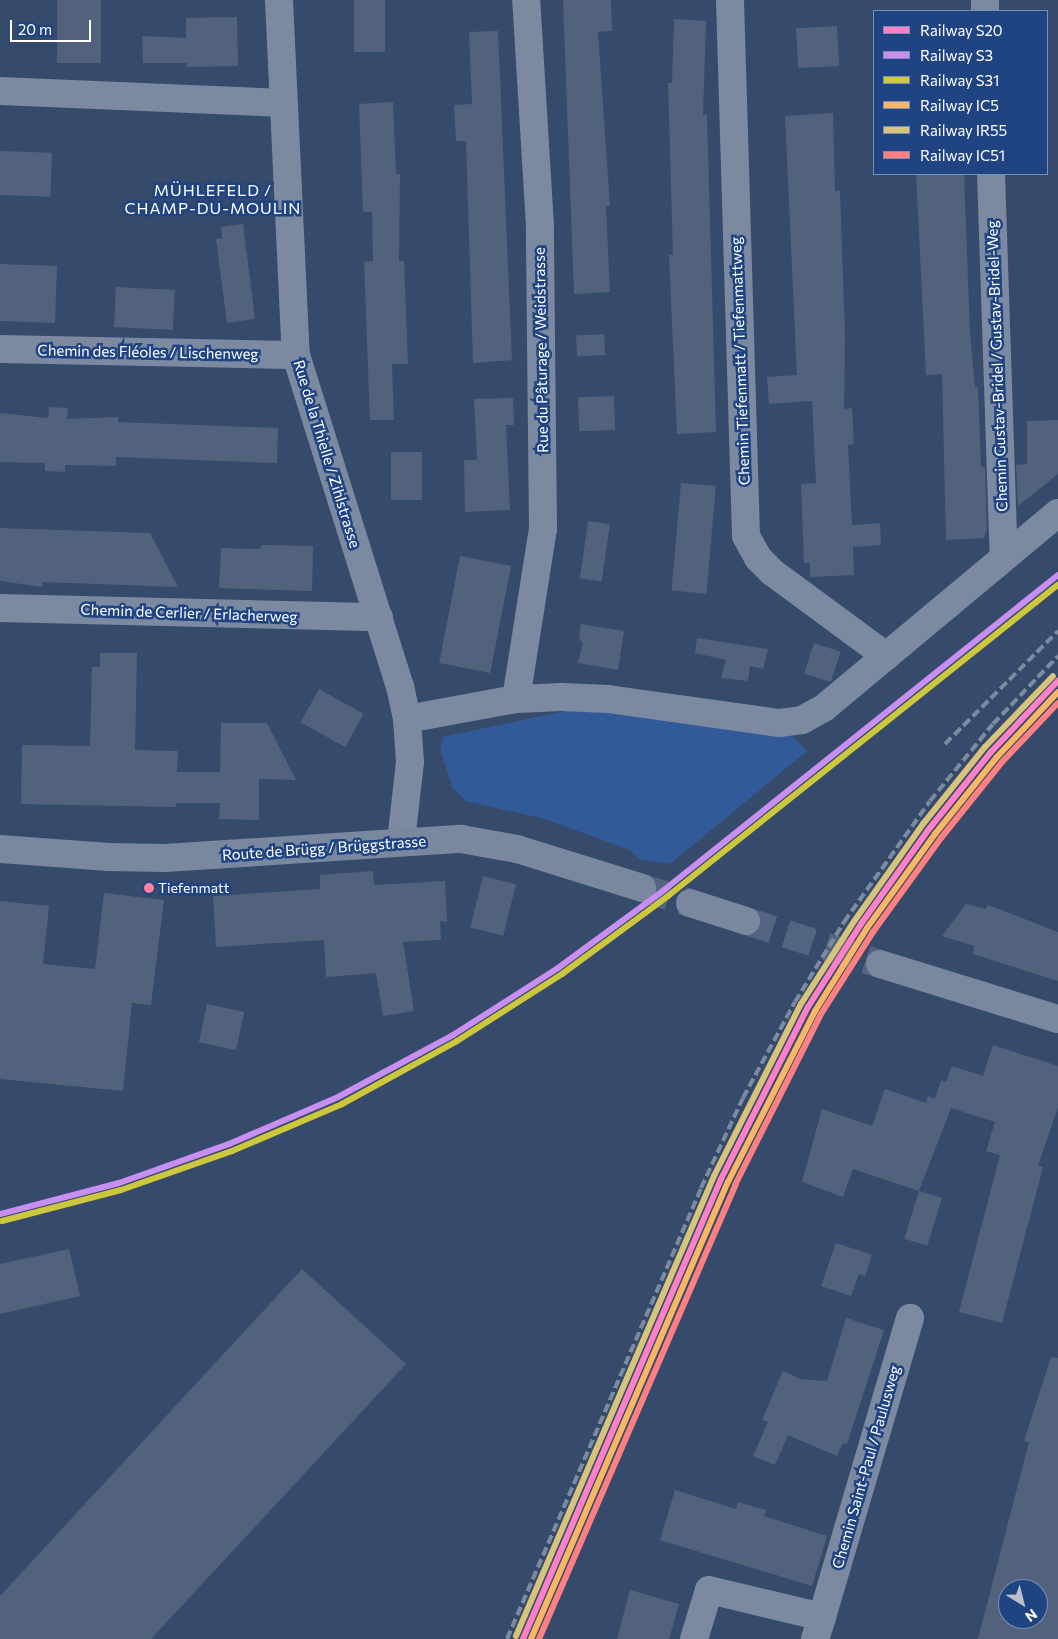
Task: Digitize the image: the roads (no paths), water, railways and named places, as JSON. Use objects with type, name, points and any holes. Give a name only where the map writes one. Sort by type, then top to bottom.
[{"type":"main road","name":"Route de Brügg / Brüggstrasse","points":[[0,849],[165,858],[401,841],[484,842],[518,849],[642,888]]},
{"type":"main road","points":[[690,903],[746,921]]},
{"type":"main road","points":[[880,964],[1058,1019]]},
{"type":"street","name":"Rue de la Thielle / Zihlstrasse","points":[[279,0],[296,355],[379,618],[407,719],[410,762],[401,841]]},
{"type":"street","name":"Rue du Pâturage / Weidstrasse","points":[[516,699],[543,529],[540,226],[526,0]]},
{"type":"street","name":"Chemin Tiefenmatt / Tiefenmattweg","points":[[730,0],[746,536],[758,558],[772,572],[886,656]]},
{"type":"street","points":[[0,91],[284,102]]},
{"type":"street","name":"Chemin Gustav-Bridel / Gustav-Bridel-Weg","points":[[991,175],[1004,558]]},
{"type":"street","name":"Chemin des Fléoles / Lischenweg","points":[[0,349],[296,355]]},
{"type":"street","points":[[407,719],[516,699],[608,699],[790,722],[817,713],[1058,513]]},
{"type":"street","name":"Chemin de Cerlier / Erlacherweg","points":[[0,608],[379,618]]},
{"type":"street","name":"Chemin Saint-Paul / Paulusweg","points":[[694,1639],[709,1590],[819,1628],[910,1318]]},
{"type":"tunnel","points":[[642,888],[690,903]]},
{"type":"tunnel","points":[[746,921],[880,964]]},
{"type":"railway","points":[[945,744],[1058,631]]},
{"type":"railway","points":[[507,1639],[701,1188],[743,1098],[795,1002],[844,922],[930,801],[993,724],[1058,656]]},
{"type":"rail line","name":"S3","points":[[0,1214],[119,1183],[229,1144],[338,1097],[453,1035],[558,968],[664,890],[1058,575]]},
{"type":"rail line","name":"S31","points":[[2,1221],[121,1190],[232,1151],[342,1104],[457,1041],[562,974],[668,896],[1058,585]]},
{"type":"rail line","name":"IR55","points":[[516,1636],[714,1176],[801,1004],[855,920],[923,824],[985,747],[1053,676]]},
{"type":"rail line","name":"S20","points":[[523,1639],[721,1179],[808,1007],[861,924],[929,829],[991,752],[1058,681]]},
{"type":"rail line","name":"IC5","points":[[531,1639],[728,1182],[815,1011],[867,928],[935,834],[997,757],[1058,692]]},
{"type":"rail line","name":"IC51","points":[[539,1639],[735,1185],[821,1014],[873,932],[941,838],[1002,762],[1058,703]]},
{"type":"place","name":"Tiefenmatt","points":[[149,888]]},
{"type":"district","name":"MÜHLEFELD / CHAMP-DU-MOULIN","points":[[213,199]]}]
